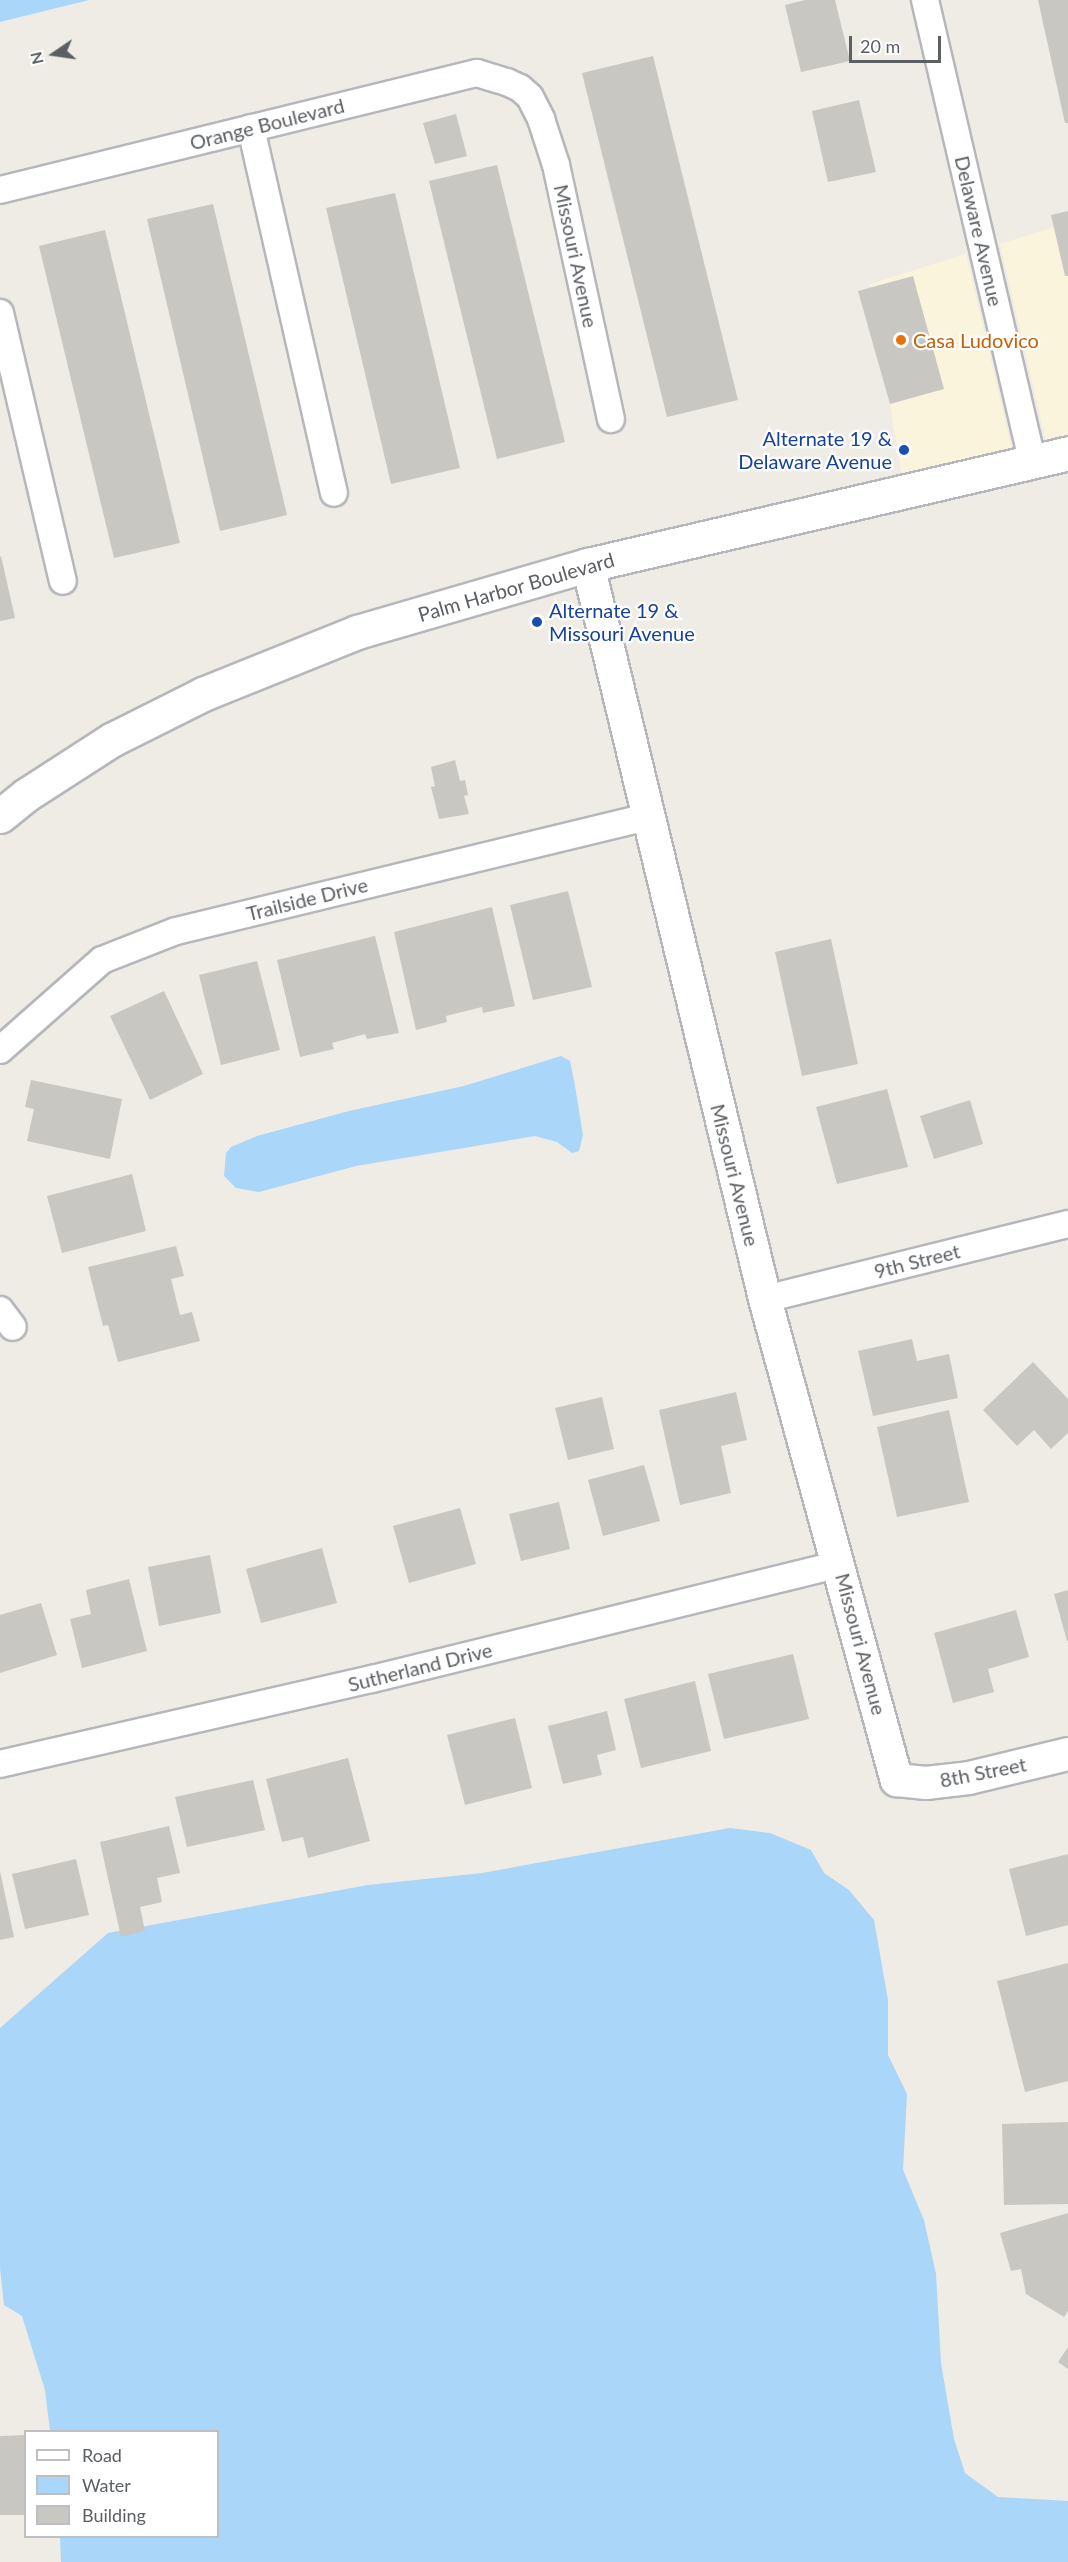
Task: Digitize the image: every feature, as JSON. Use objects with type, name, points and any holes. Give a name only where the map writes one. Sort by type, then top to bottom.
[{"type":"main road","name":"Palm Harbor Boulevard","points":[[0,816],[26,795],[113,739],[203,694],[357,632],[588,565],[1068,453]]},
{"type":"street","name":"Delaware Avenue","points":[[925,0],[1032,461]]},
{"type":"street","name":"Orange Boulevard","points":[[0,190],[477,73],[520,88],[530,97]]},
{"type":"street","name":"Missouri Avenue","points":[[530,97],[541,119],[556,165],[611,419]]},
{"type":"street","points":[[251,129],[334,493]]},
{"type":"street","points":[[0,313],[63,581]]},
{"type":"street","name":"Missouri Avenue","points":[[588,565],[765,1299],[840,1564],[897,1780]]},
{"type":"street","name":"Trailside Drive","points":[[0,1050],[102,960],[176,931],[648,817]]},
{"type":"street","name":"9th Street","points":[[765,1299],[1068,1224]]},
{"type":"street","name":"Sutherland Drive","points":[[0,1764],[383,1676],[840,1564]]},
{"type":"street","name":"8th Street","points":[[897,1780],[926,1783],[969,1778],[1068,1754]]},
{"type":"shaded area","points":[[1068,223],[1068,437],[1046,442],[1000,244]]},
{"type":"shaded area","points":[[966,254],[1012,450],[902,476],[870,284]]},
{"type":"water","points":[[0,0],[89,0],[0,22]]},
{"type":"water","points":[[561,1056],[570,1061],[574,1080],[583,1135],[579,1151],[572,1153],[557,1142],[535,1136],[356,1166],[259,1192],[236,1188],[224,1176],[226,1153],[231,1147],[257,1136],[349,1111],[464,1086]]},
{"type":"water","points":[[730,1828],[770,1833],[811,1850],[824,1873],[849,1890],[874,1920],[888,2000],[888,2055],[907,2094],[903,2170],[924,2220],[936,2274],[941,2363],[954,2439],[965,2473],[998,2497],[1068,2501],[1068,2562],[61,2562],[60,2538],[219,2538],[219,2430],[50,2430],[45,2390],[22,2316],[4,2305],[0,2268],[0,2028],[108,1933],[368,1885],[482,1873]]},
{"type":"building","points":[[805,0],[835,0],[850,61],[801,72],[785,5]]},
{"type":"building","points":[[1038,0],[1068,0],[1068,123],[1065,123]]},
{"type":"building","points":[[653,56],[738,400],[667,417],[582,73]]},
{"type":"building","points":[[859,100],[876,172],[828,182],[812,111]]},
{"type":"building","points":[[456,114],[467,156],[435,164],[423,123]]},
{"type":"building","points":[[497,165],[565,442],[497,459],[429,181]]},
{"type":"building","points":[[395,193],[460,468],[391,484],[326,208]]},
{"type":"building","points":[[213,204],[287,515],[220,531],[147,219]]},
{"type":"building","points":[[1068,211],[1068,276],[1065,276],[1051,215]]},
{"type":"building","points":[[105,230],[180,543],[114,558],[39,246]]},
{"type":"building","name":"Casa Ludovico","points":[[913,276],[944,389],[890,404],[858,291]]},
{"type":"building","points":[[0,557],[15,618],[0,621]]},
{"type":"building","points":[[455,760],[460,781],[465,780],[468,795],[464,796],[469,814],[439,819],[431,787],[435,786],[431,767]]},
{"type":"building","points":[[568,891],[592,987],[533,1000],[510,905]]},
{"type":"building","points":[[492,907],[515,1006],[483,1013],[482,1007],[446,1016],[447,1022],[416,1030],[394,932]]},
{"type":"building","points":[[375,936],[399,1033],[367,1039],[365,1034],[332,1043],[334,1049],[300,1057],[277,960]]},
{"type":"building","points":[[831,939],[858,1064],[802,1076],[775,952]]},
{"type":"building","points":[[257,961],[280,1050],[221,1065],[199,975]]},
{"type":"building","points":[[164,991],[203,1074],[150,1100],[110,1016]]},
{"type":"building","points":[[31,1080],[122,1099],[110,1159],[27,1141],[34,1109],[25,1107]]},
{"type":"building","points":[[887,1089],[908,1167],[837,1184],[816,1107]]},
{"type":"building","points":[[970,1100],[983,1144],[934,1159],[920,1116]]},
{"type":"building","points":[[132,1174],[146,1231],[62,1253],[47,1196]]},
{"type":"building","points":[[176,1246],[184,1276],[171,1279],[180,1315],[192,1312],[200,1341],[118,1362],[108,1325],[103,1326],[88,1267]]},
{"type":"building","points":[[912,1339],[917,1361],[949,1354],[958,1398],[873,1416],[858,1351]]},
{"type":"building","points":[[1033,1362],[1068,1399],[1068,1433],[1051,1449],[1034,1430],[1017,1446],[983,1410]]},
{"type":"building","points":[[736,1392],[747,1440],[721,1446],[731,1493],[680,1505],[659,1410]]},
{"type":"building","points":[[602,1397],[614,1449],[568,1460],[555,1408]]},
{"type":"building","points":[[949,1410],[969,1502],[897,1517],[877,1427]]},
{"type":"building","points":[[644,1465],[660,1521],[603,1536],[588,1480]]},
{"type":"building","points":[[559,1502],[570,1549],[521,1561],[509,1514]]},
{"type":"building","points":[[460,1508],[476,1564],[409,1583],[393,1526]]},
{"type":"building","points":[[322,1548],[337,1603],[261,1623],[246,1569]]},
{"type":"building","points":[[210,1555],[221,1613],[159,1626],[148,1567]]},
{"type":"building","points":[[129,1579],[147,1651],[82,1668],[70,1619],[91,1614],[86,1590]]},
{"type":"building","points":[[1068,1590],[1068,1641],[1067,1641],[1054,1594]]},
{"type":"building","points":[[41,1603],[57,1655],[0,1673],[0,1615]]},
{"type":"building","points":[[1016,1610],[1029,1657],[988,1669],[994,1692],[953,1703],[934,1633]]},
{"type":"building","points":[[793,1654],[809,1719],[724,1739],[708,1674]]},
{"type":"building","points":[[695,1681],[711,1751],[641,1768],[624,1699]]},
{"type":"building","points":[[607,1711],[616,1750],[597,1755],[602,1775],[563,1784],[548,1726]]},
{"type":"building","points":[[515,1718],[532,1788],[465,1805],[447,1735]]},
{"type":"building","points":[[348,1758],[370,1841],[308,1858],[303,1837],[282,1842],[266,1779]]},
{"type":"building","points":[[253,1780],[265,1830],[187,1847],[175,1797]]},
{"type":"building","points":[[169,1826],[180,1873],[157,1878],[162,1902],[140,1907],[145,1931],[121,1937],[100,1842]]},
{"type":"building","points":[[1068,1854],[1068,1925],[1026,1936],[1009,1869]]},
{"type":"building","points":[[76,1859],[89,1915],[25,1929],[12,1874]]},
{"type":"building","points":[[0,1871],[14,1937],[0,1940]]},
{"type":"building","points":[[1068,1963],[1068,2081],[1025,2092],[997,1981]]},
{"type":"building","points":[[1068,2122],[1068,2204],[1004,2205],[1002,2124]]},
{"type":"building","points":[[1068,2213],[1068,2311],[1064,2317],[1026,2294],[1021,2269],[1011,2271],[1000,2233]]},
{"type":"building","points":[[1068,2347],[1068,2369],[1058,2362]]},
{"type":"building","points":[[24,2435],[24,2515],[0,2515],[0,2436]]},
{"type":"place","name":"Casa Ludovico","points":[[901,340]]},
{"type":"place","name":"Alternate 19 & Delaware Avenue","points":[[904,450]]},
{"type":"place","name":"Alternate 19 & Missouri Avenue","points":[[537,622]]}]
